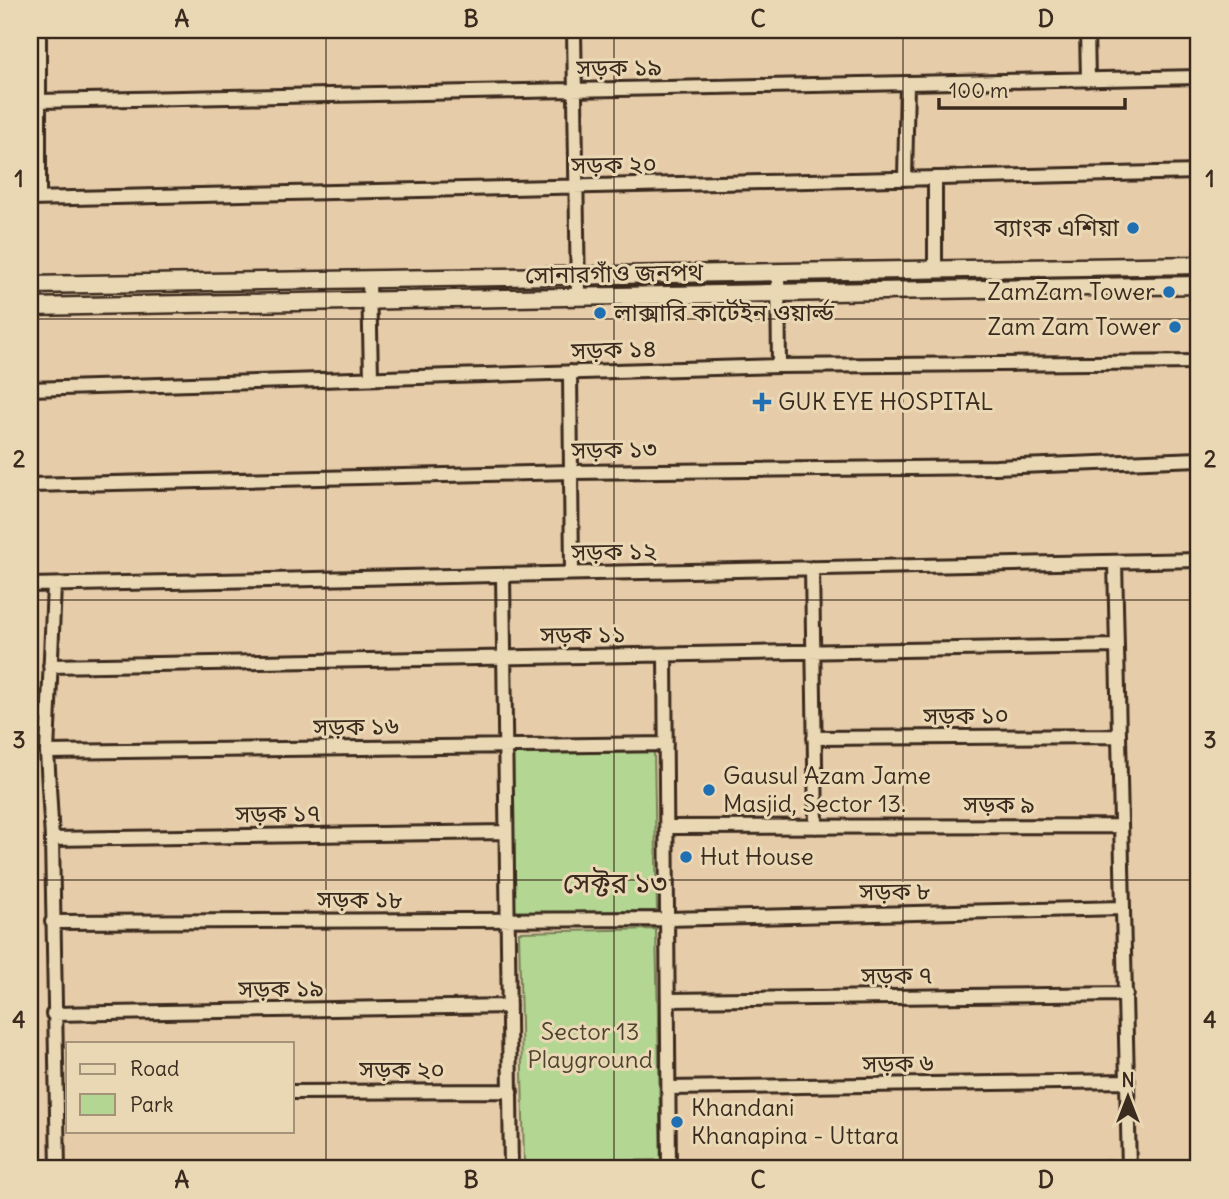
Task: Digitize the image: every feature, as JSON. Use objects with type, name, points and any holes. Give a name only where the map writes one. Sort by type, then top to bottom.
[{"type":"main road","name":"সোনারগাঁও জনপথ","points":[[30,285],[1199,265]]},
{"type":"main road","points":[[112,284],[112,306]]},
{"type":"main road","name":"সোনারগাঁও জনপথ","points":[[30,307],[1199,285]]},
{"type":"street","points":[[34,199],[39,102],[39,30]]},
{"type":"street","points":[[574,30],[579,297]]},
{"type":"street","points":[[1087,30],[1088,80]]},
{"type":"street","name":"সড়ক ১৯","points":[[39,102],[1199,77]]},
{"type":"street","points":[[905,179],[907,83]]},
{"type":"street","name":"সড়ক ২০","points":[[34,199],[1199,172]]},
{"type":"street","points":[[935,178],[935,268]]},
{"type":"street","points":[[778,272],[779,366]]},
{"type":"street","points":[[369,280],[371,378]]},
{"type":"street","name":"সড়ক ১৪","points":[[30,389],[779,366],[1199,362]]},
{"type":"street","points":[[570,372],[572,573]]},
{"type":"street","name":"সড়ক ১৩","points":[[30,485],[571,472],[996,467],[1199,460]]},
{"type":"street","name":"সড়ক ১২","points":[[30,585],[1199,560]]},
{"type":"street","points":[[1048,1169],[1129,1169],[1115,562]]},
{"type":"street","points":[[812,568],[816,827]]},
{"type":"street","points":[[503,575],[506,920],[512,1169]]},
{"type":"street","points":[[54,585],[47,752],[52,839],[53,1014],[63,1094],[58,1169]]},
{"type":"street","name":"সড়ক ১১","points":[[50,666],[1117,646]]},
{"type":"street","points":[[665,655],[669,1169]]},
{"type":"street","name":"সড়ক ১০","points":[[814,738],[1119,736]]},
{"type":"street","name":"সড়ক ১৬","points":[[47,752],[666,744]]},
{"type":"street","name":"সড়ক ৯","points":[[667,827],[1121,826]]},
{"type":"street","name":"সড়ক ১৭","points":[[52,839],[505,832]]},
{"type":"street","name":"সড়ক ৮","points":[[667,919],[1124,908]]},
{"type":"street","name":"সড়ক ১৮","points":[[52,922],[667,919]]},
{"type":"street","name":"সড়ক ৭","points":[[668,1000],[1126,994]]},
{"type":"street","name":"সড়ক ১৯","points":[[53,1014],[509,1006]]},
{"type":"street","name":"সড়ক ৬","points":[[669,1088],[1128,1081]]},
{"type":"street","name":"সড়ক ২০","points":[[294,1092],[511,1091]]},
{"type":"green space","points":[[654,752],[657,911],[514,913],[511,754]]},
{"type":"green space","name":"Sector 13 Playground","points":[[656,929],[661,1160],[524,1163],[519,932]]},
{"type":"place","name":"ব্যাংক এশিয়া","points":[[1133,228]]},
{"type":"place","name":"ZamZam Tower","points":[[1169,292]]},
{"type":"place","name":"লাক্সারি কার্টেইন ওয়ার্ল্ড","points":[[600,313]]},
{"type":"place","name":"Zam Zam Tower","points":[[1175,327]]},
{"type":"place","name":"GUK EYE HOSPITAL","points":[[762,402]]},
{"type":"place","name":"Gausul Azam Jame Masjid, Sector 13.","points":[[709,790]]},
{"type":"place","name":"Hut House","points":[[686,857]]},
{"type":"place","name":"Khandani Khanapina - Uttara","points":[[677,1122]]},
{"type":"district","name":"সেক্টর ১৩","points":[[615,883]]}]
